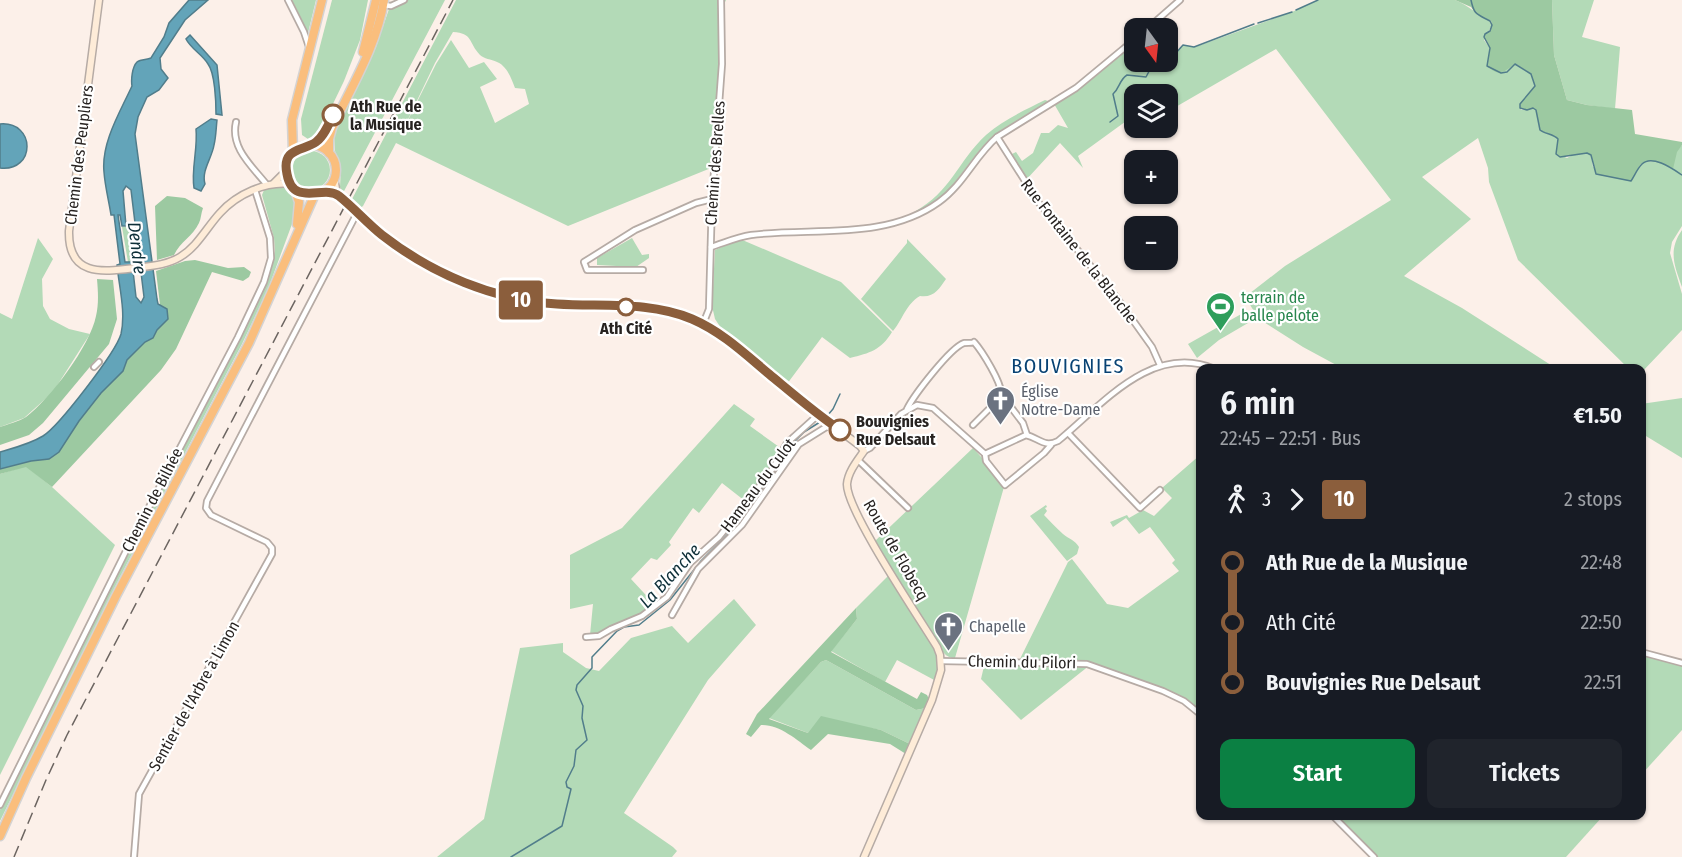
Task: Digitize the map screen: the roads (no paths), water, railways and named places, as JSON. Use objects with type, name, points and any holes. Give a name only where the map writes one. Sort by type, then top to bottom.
[{"type":"highway","points":[[295,236],[299,210],[293,186],[286,171],[293,152],[292,120],[322,0]]},
{"type":"highway","points":[[0,836],[26,778],[116,596],[249,343],[295,236],[318,194],[331,184],[334,178],[335,162],[321,147],[309,145],[298,137],[296,119],[327,0]]},
{"type":"highway","points":[[293,152],[309,145],[322,135],[356,69],[381,2]]},
{"type":"highway","points":[[329,153],[332,128],[368,53],[381,2]]},
{"type":"highway","points":[[293,186],[304,194],[318,194]]},
{"type":"street","name":"Chemin des Peupliers","points":[[99,0],[69,239],[74,255],[79,261],[93,270],[104,272],[174,261],[191,249],[227,207],[270,184],[286,171]]},
{"type":"street","points":[[288,0],[304,32],[309,49]]},
{"type":"street","points":[[381,2],[398,4],[404,0]]},
{"type":"street","name":"Chemin des Brelles","points":[[703,324],[709,309],[712,199],[722,64],[721,0]]},
{"type":"street","points":[[1159,18],[1180,0]]},
{"type":"street","points":[[711,247],[747,236],[873,228],[923,212],[946,198],[987,146],[997,137],[1076,88],[1124,48]]},
{"type":"street","points":[[236,122],[234,134],[242,155],[270,184]]},
{"type":"street","name":"Rue Fontaine de la Blanche","points":[[997,137],[1039,203],[1117,298],[1152,347],[1160,365]]},
{"type":"street","points":[[334,178],[337,194]]},
{"type":"street","name":"Chemin des Peupliers","points":[[270,184],[293,186]]},
{"type":"street","name":"Chemin de Bilhée","points":[[0,805],[111,580],[238,337],[264,282],[271,258],[270,238],[255,190]]},
{"type":"street","points":[[318,194],[327,191],[337,194],[401,249],[457,279],[491,292],[549,304],[660,309],[703,324],[734,344],[824,420],[860,446],[864,452],[907,409],[917,392],[955,349],[963,343],[974,342],[1002,389],[1002,396],[1023,423],[1027,435],[1051,445]]},
{"type":"street","points":[[643,270],[587,270],[584,262],[635,230],[696,203],[712,199]]},
{"type":"street","name":"Sentier de l'Arbre à Limon","points":[[134,857],[139,794],[270,558],[272,548],[267,542],[211,515],[206,508],[207,501],[357,213]]},
{"type":"street","points":[[907,409],[917,405],[933,408],[985,454],[986,461],[1005,485],[1127,383],[1150,368],[1182,361],[1199,364]]},
{"type":"street","points":[[94,367],[99,362]]},
{"type":"street","points":[[973,425],[1002,396]]},
{"type":"street","points":[[672,615],[698,569],[742,525],[799,444],[824,420]]},
{"type":"street","name":"Hameau du Culot","points":[[586,637],[599,636],[642,616],[667,597],[690,563],[731,523],[770,472],[787,443],[824,420]]},
{"type":"street","points":[[1068,433],[1140,508],[1160,490]]},
{"type":"street","points":[[985,454],[1027,435]]},
{"type":"street","name":"Route de Flobecq","points":[[864,452],[848,477],[848,496],[878,552],[937,647],[941,660]]},
{"type":"street","points":[[858,460],[908,508]]},
{"type":"street","points":[[1646,653],[1682,663]]},
{"type":"street","points":[[864,857],[932,700],[941,670],[941,660]]},
{"type":"street","name":"Chemin du Pilori","points":[[941,660],[1087,664],[1162,691],[1184,701],[1196,711]]},
{"type":"street","points":[[1337,820],[1374,857]]},
{"type":"water","points":[[189,0],[208,0],[185,20],[160,58],[161,69],[168,78],[159,90],[147,97],[138,117],[135,134],[157,299],[158,304],[167,309],[168,319],[157,330],[153,338],[145,342],[127,360],[123,371],[101,393],[59,452],[49,459],[0,469],[0,452],[38,439],[61,418],[98,372],[121,334],[122,308],[117,265],[120,264],[114,215],[111,215],[105,178],[105,150],[112,128],[132,86],[135,64],[151,58],[164,37],[169,23]],"holes":[[[126,186],[131,190],[144,297],[141,303],[136,297],[132,262],[125,262],[118,215],[120,215],[122,226],[126,226],[123,191]]]},
{"type":"water","points":[[190,35],[217,65],[222,115],[216,114],[215,88],[210,68],[206,60],[188,43],[186,39]]},
{"type":"water","points":[[211,119],[217,120],[215,139],[204,174],[205,184],[201,191],[194,188],[193,181],[196,129]]},
{"type":"water","points":[[0,124],[12,125],[20,130],[25,138],[27,146],[25,155],[12,167],[0,168]]},
{"type":"waterway","points":[[1296,10],[1318,0]]},
{"type":"waterway","points":[[1471,0],[1473,9],[1492,25],[1484,37],[1490,48],[1487,66],[1501,73],[1507,72],[1515,64],[1531,74],[1535,86],[1520,104],[1520,108],[1536,110],[1540,130],[1558,139],[1556,154],[1560,157],[1587,153],[1591,155],[1596,174],[1631,181],[1646,161],[1662,163],[1682,175]]},
{"type":"waterway","points":[[1258,23],[1292,12]]},
{"type":"waterway","points":[[1178,51],[1183,45],[1194,47],[1254,24]]},
{"type":"waterway","points":[[1110,122],[1118,116],[1113,94],[1122,79],[1127,75],[1146,77],[1149,72]]},
{"type":"waterway","name":"La Blanche","points":[[827,416],[840,394]]},
{"type":"waterway","name":"La Blanche","points":[[511,857],[562,826],[571,789],[567,787],[566,782],[574,766],[576,750],[587,740],[582,718],[583,706],[576,690],[577,685],[592,668],[592,657],[617,631],[624,627],[639,625],[670,600],[701,561],[740,522],[792,444],[804,432],[820,422]]},
{"type":"railway","points":[[14,857],[67,735],[453,0]]},
{"type":"place","name":"Ath Rue de la Musique","points":[[333,115]]},
{"type":"place","name":"Ath Cité","points":[[626,307]]},
{"type":"place","name":"terrain de balle pelote","points":[[1220,332]]},
{"type":"place","name":"Église Notre-Dame","points":[[1000,426]]},
{"type":"place","name":"Bouvignies Rue Delsaut","points":[[840,430]]},
{"type":"place","name":"Chapelle","points":[[948,652]]},
{"type":"district","name":"BOUVIGNIES","points":[[1068,366]]},
{"type":"water label","name":"Dendre","points":[[137,248]]}]
